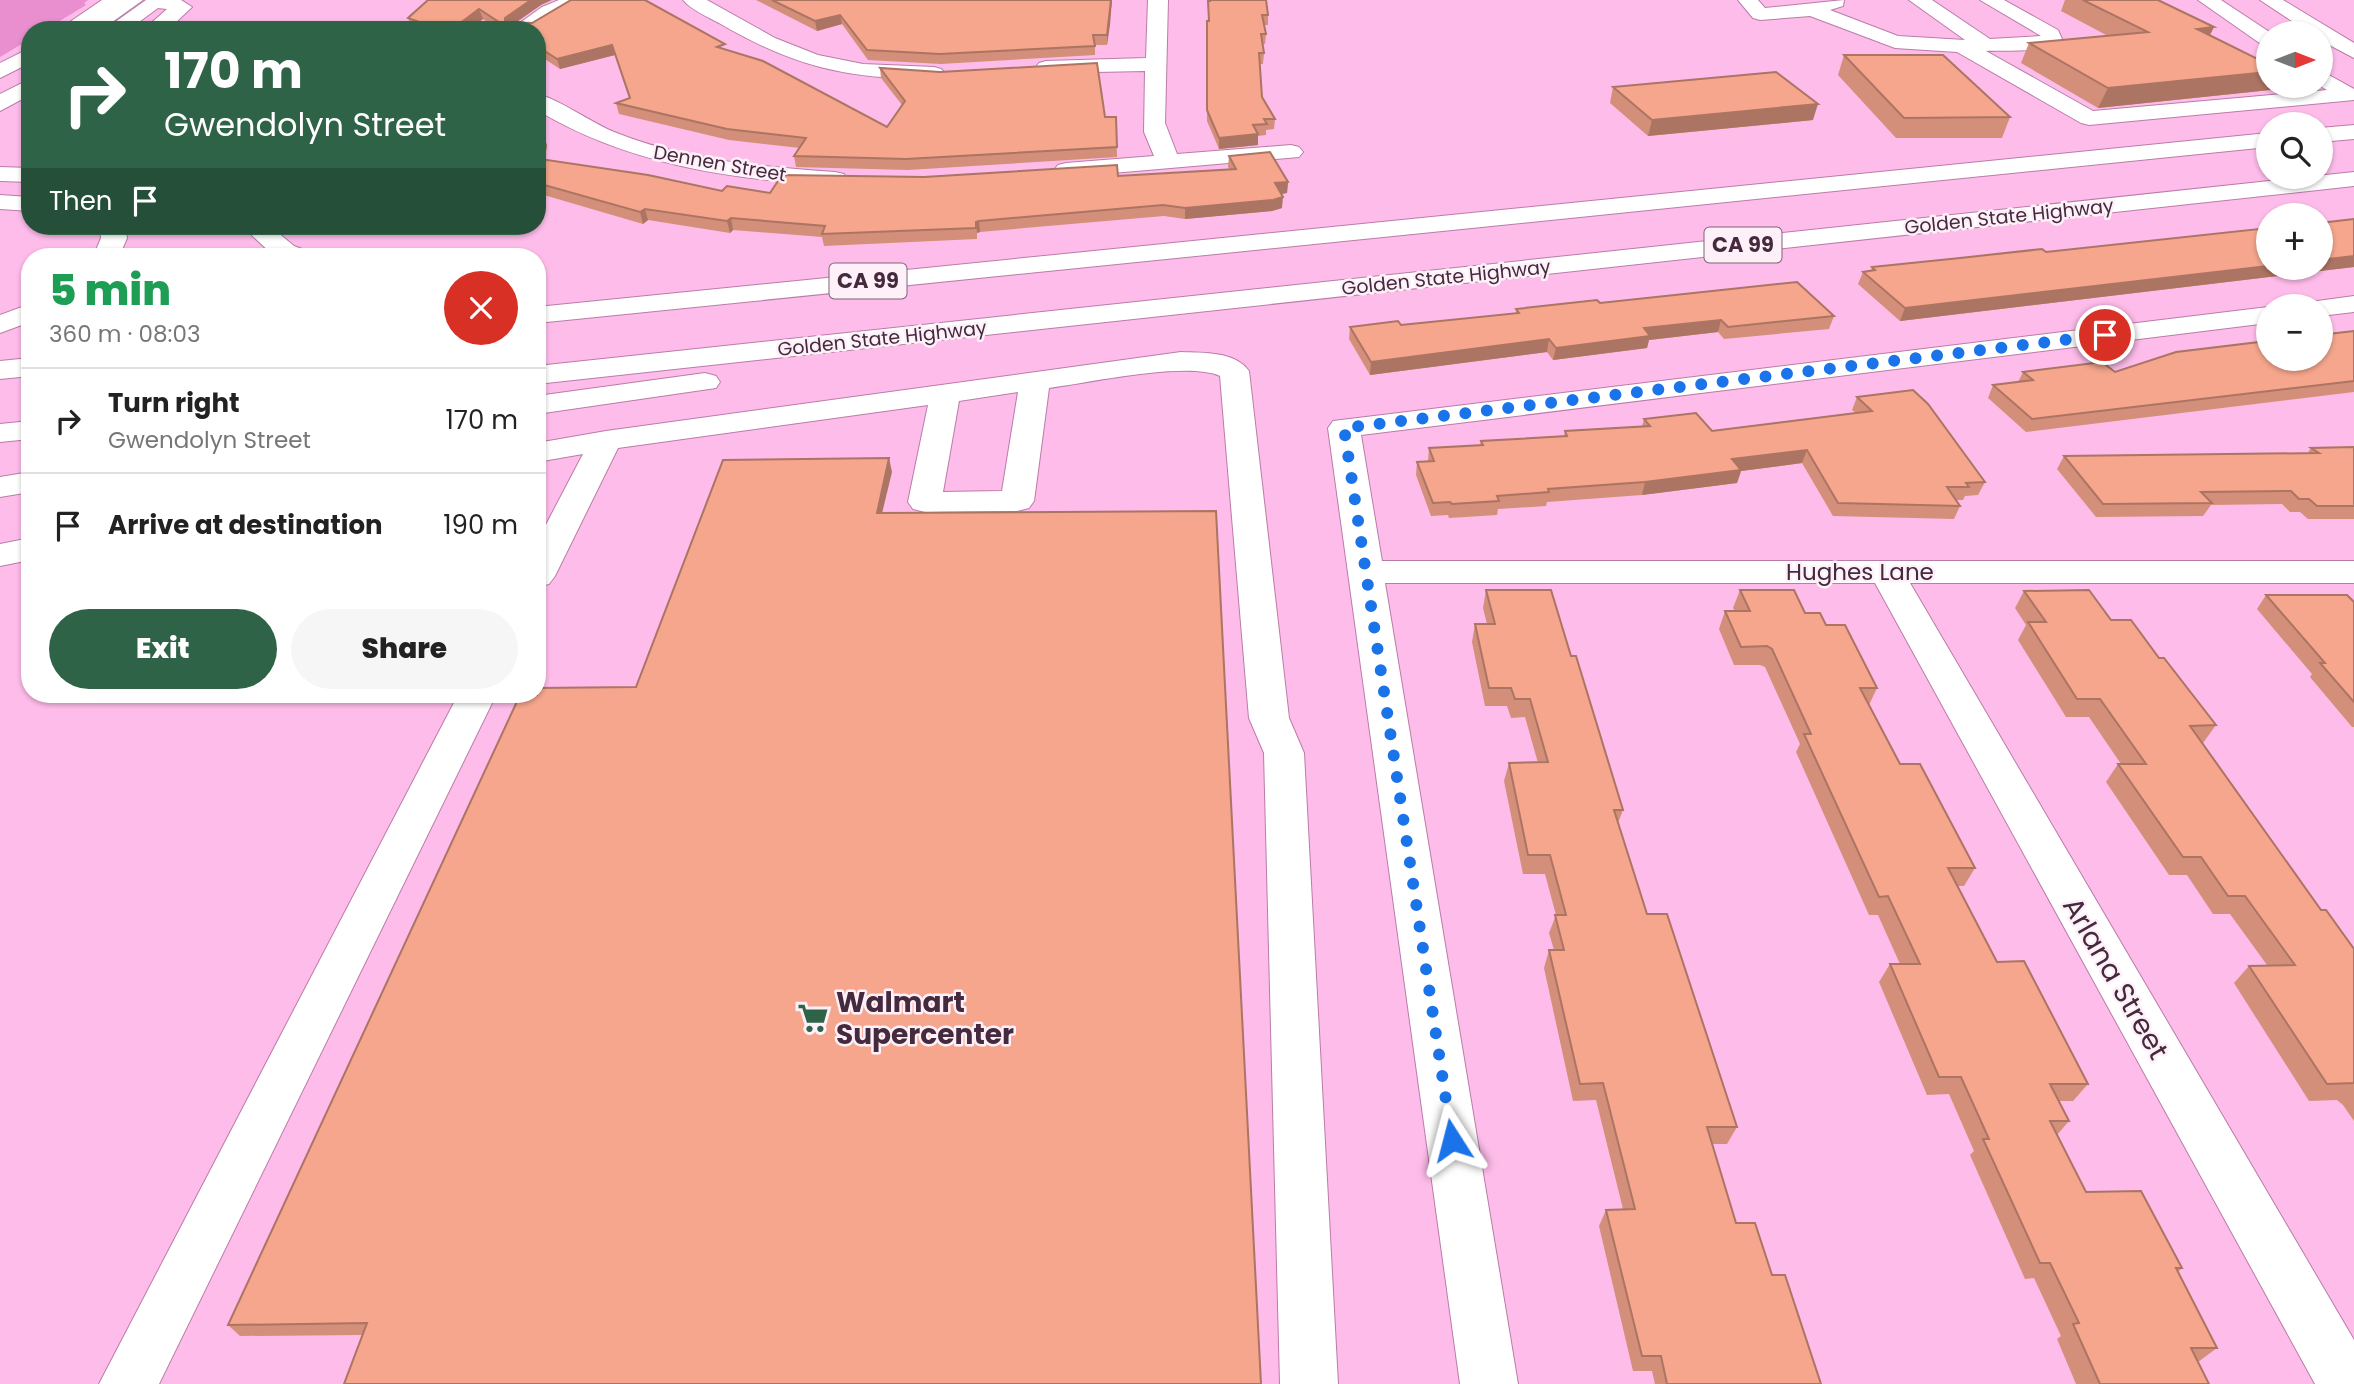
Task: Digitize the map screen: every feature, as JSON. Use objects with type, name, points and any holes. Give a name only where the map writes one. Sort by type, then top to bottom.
[{"type":"main road","points":[[82,21],[115,0]]},
{"type":"main road","points":[[101,21],[133,0]]},
{"type":"main road","points":[[534,21],[575,0]]},
{"type":"main road","points":[[693,0],[775,45],[818,61],[873,71],[955,72]]},
{"type":"main road","points":[[1158,0],[1155,132],[1169,163]]},
{"type":"main road","points":[[1812,10],[1841,0]]},
{"type":"main road","points":[[1919,0],[1986,45]]},
{"type":"main road","points":[[1754,7],[1812,10],[1895,42],[1962,46],[2041,43],[2052,40],[2051,34],[1990,0]]},
{"type":"main road","points":[[2208,0],[2256,33]]},
{"type":"main road","points":[[2270,0],[2354,52]]},
{"type":"main road","points":[[127,21],[157,1],[182,7],[165,21]]},
{"type":"main road","points":[[2229,41],[2256,41]]},
{"type":"main road","points":[[1962,46],[2089,118],[2256,96]]},
{"type":"main road","points":[[0,72],[21,59]]},
{"type":"main road","points":[[1024,68],[1156,64]]},
{"type":"main road","points":[[0,104],[21,91]]},
{"type":"main road","name":"Dennen Street","points":[[546,107],[591,132],[665,156],[749,172],[855,180]]},
{"type":"main road","points":[[2333,134],[2354,132]]},
{"type":"main road","name":"CA 99","points":[[546,313],[2256,141]]},
{"type":"main road","points":[[1047,172],[1291,152]]},
{"type":"main road","points":[[0,174],[21,174]]},
{"type":"main road","name":"Golden State Highway","points":[[546,374],[2354,179]]},
{"type":"main road","points":[[0,202],[21,203]]},
{"type":"main road","points":[[265,235],[280,248]]},
{"type":"main road","points":[[546,292],[1200,247]]},
{"type":"main road","points":[[2333,306],[2354,304]]},
{"type":"main road","points":[[546,404],[1053,335],[1133,310]]},
{"type":"main road","points":[[0,325],[21,316]]},
{"type":"main road","points":[[1489,1384],[1344,428],[2256,316]]},
{"type":"main road","points":[[546,451],[606,440],[1181,360],[1213,362],[1234,371],[1269,718],[1284,753],[1309,1384]]},
{"type":"main road","points":[[0,370],[21,368]]},
{"type":"main road","points":[[945,393],[925,502],[1017,501],[1035,381]]},
{"type":"main road","points":[[0,433],[21,431]]},
{"type":"main road","points":[[546,558],[606,440]]},
{"type":"main road","points":[[0,487],[21,484]]},
{"type":"main road","points":[[0,555],[21,551]]},
{"type":"main road","name":"Hughes Lane","points":[[1365,572],[2354,572]]},
{"type":"main road","name":"Arlana Street","points":[[1886,572],[2347,1384]]},
{"type":"main road","points":[[128,1384],[473,703]]},
{"type":"shaded area","points":[[0,0],[88,0],[84,3],[86,5],[60,21],[21,21],[21,44],[0,57]]},
{"type":"building","points":[[428,0],[531,0],[505,18],[505,21],[497,21],[479,9],[463,21],[416,21],[408,18]]},
{"type":"building","points":[[571,0],[645,0],[725,44],[717,47],[763,61],[887,127],[905,101],[880,68],[940,72],[1097,63],[1105,117],[1116,117],[1117,147],[906,159],[794,156],[806,138],[727,129],[616,103],[630,98],[612,45],[557,59],[546,52],[546,21],[535,21]]},
{"type":"building","points":[[772,0],[1111,0],[1107,35],[1093,35],[1095,46],[940,54],[867,50],[840,15],[815,21]]},
{"type":"building","points":[[1210,0],[1266,0],[1268,15],[1262,15],[1266,34],[1261,34],[1264,53],[1259,53],[1262,97],[1275,119],[1264,119],[1267,124],[1253,125],[1258,134],[1219,138],[1207,110],[1207,21]]},
{"type":"building","points":[[2083,0],[2158,0],[2214,27],[2197,29],[2256,58],[2256,73],[2108,88],[2029,43],[2148,32]]},
{"type":"building","points":[[1844,55],[1943,55],[2010,117],[1904,118]]},
{"type":"building","points":[[1776,72],[1818,104],[1652,120],[1613,87]]},
{"type":"building","points":[[1270,152],[1288,182],[1275,183],[1283,197],[1273,200],[1185,208],[1163,205],[979,221],[976,222],[976,228],[822,234],[825,226],[731,218],[727,221],[645,209],[640,212],[546,186],[546,160],[648,175],[722,191],[727,186],[770,193],[782,175],[924,177],[1117,165],[1118,176],[1236,169],[1229,156]]},
{"type":"building","points":[[2354,219],[2354,256],[2333,258],[2333,221]]},
{"type":"building","points":[[2256,229],[2256,267],[1905,308],[1863,272],[1875,270],[1872,267],[2042,249],[2046,252]]},
{"type":"building","points":[[1797,282],[1834,316],[1728,327],[1721,320],[1644,328],[1650,336],[1556,348],[1549,339],[1371,362],[1350,327],[1398,321],[1401,325],[1519,313],[1516,309],[1597,300],[1600,303]]},
{"type":"building","points":[[2354,331],[2354,381],[2032,419],[1993,385],[2033,380],[2023,372],[2102,362],[2115,372],[2176,352],[2256,342],[2256,371],[2333,371],[2333,333]]},
{"type":"building","points":[[1913,390],[1928,404],[1985,482],[1966,483],[1969,487],[1947,487],[1960,506],[1838,503],[1807,450],[1732,459],[1741,470],[1645,482],[1548,489],[1549,492],[1497,496],[1499,501],[1452,504],[1433,503],[1417,462],[1434,461],[1429,448],[1483,445],[1481,441],[1567,436],[1565,431],[1650,426],[1644,419],[1696,413],[1712,431],[1872,411],[1857,397]]},
{"type":"building","points":[[2354,447],[2354,506],[2317,506],[2309,499],[2299,499],[2291,491],[2201,492],[2212,503],[2103,504],[2064,456],[2319,453],[2311,448]]},
{"type":"building","name":"Walmart Supercenter","points":[[889,458],[877,513],[1216,511],[1261,1384],[344,1384],[367,1323],[228,1325],[516,703],[546,703],[546,688],[636,687],[723,460]]},
{"type":"building","points":[[1486,590],[1551,590],[1571,656],[1576,656],[1623,810],[1614,810],[1647,914],[1667,914],[1737,1127],[1707,1127],[1736,1223],[1755,1223],[1772,1275],[1785,1275],[1821,1384],[1667,1384],[1661,1356],[1642,1356],[1606,1210],[1635,1209],[1603,1083],[1580,1084],[1549,950],[1564,950],[1555,915],[1566,915],[1550,855],[1528,855],[1509,763],[1548,762],[1530,699],[1515,699],[1511,688],[1489,688],[1475,624],[1495,624]]},
{"type":"building","points":[[1740,590],[1794,590],[1805,613],[1820,613],[1826,625],[1845,625],[1877,688],[1860,688],[1900,764],[1920,764],[1975,868],[1948,868],[1997,962],[2024,961],[2088,1084],[2050,1084],[2069,1121],[2050,1121],[2086,1192],[2141,1191],[2182,1268],[2176,1268],[2217,1348],[2191,1348],[2209,1384],[2100,1384],[2073,1324],[2079,1323],[2050,1263],[2040,1263],[1983,1139],[1989,1139],[1961,1077],[1939,1077],[1890,964],[1920,964],[1888,896],[1879,897],[1804,734],[1811,734],[1772,649],[1767,646],[1741,647],[1725,611],[1750,611]]},
{"type":"building","points":[[2089,590],[2111,620],[2131,620],[2159,658],[2164,658],[2216,725],[2190,726],[2321,910],[2326,910],[2354,949],[2354,1083],[2327,1084],[2249,966],[2295,965],[2245,896],[2228,896],[2201,857],[2183,857],[2118,764],[2146,764],[2100,699],[2077,699],[2028,622],[2046,622],[2024,591]]},
{"type":"building","points":[[2266,595],[2347,595],[2354,602],[2354,702],[2320,663],[2325,663]]},
{"type":"place","name":"Walmart Supercenter","points":[[813,1018]]},
{"type":"route","points":[[1452,1140],[1344,428],[2105,335]]}]
